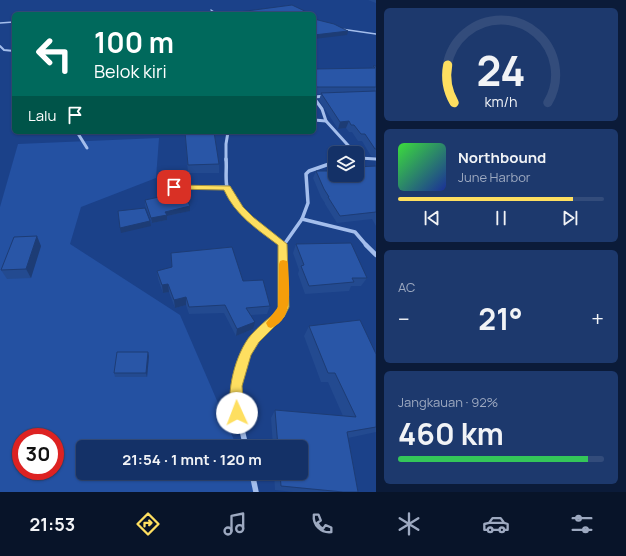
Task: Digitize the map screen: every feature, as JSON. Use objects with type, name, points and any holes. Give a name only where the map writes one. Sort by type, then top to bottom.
[{"type":"street","points":[[0,24],[12,22]]},
{"type":"street","points":[[336,27],[376,34]]},
{"type":"street","points":[[0,46],[4,50],[12,51]]},
{"type":"street","points":[[316,98],[327,96]]},
{"type":"street","points":[[316,101],[322,109],[326,121],[348,146]]},
{"type":"street","points":[[316,120],[326,121]]},
{"type":"street","points":[[78,134],[87,148]]},
{"type":"street","points":[[228,134],[225,150],[228,178],[227,187],[232,197],[245,214],[283,244]]},
{"type":"street","points":[[364,158],[376,159]]},
{"type":"street","points":[[244,440],[237,413],[236,386],[245,353],[255,339],[281,314],[284,307],[283,244],[302,219],[308,203],[306,174],[309,171],[328,164]]},
{"type":"street","points":[[174,187],[227,187]]},
{"type":"street","points":[[302,219],[355,232],[376,255]]},
{"type":"street","points":[[253,480],[256,492]]},
{"type":"shaded area","points":[[159,138],[156,178],[81,207],[70,244],[180,315],[234,440],[76,440],[76,480],[251,480],[256,492],[0,492],[0,207],[18,144]]},
{"type":"building","points":[[292,5],[307,12],[239,12]]},
{"type":"building","points":[[316,20],[334,24],[348,31],[316,35]]},
{"type":"building","points":[[373,66],[376,66],[376,87],[317,87],[316,86],[316,69],[375,68]]},
{"type":"building","points":[[376,91],[375,149],[365,134],[361,134],[354,125],[351,125],[349,121],[340,122],[321,93]]},
{"type":"building","points":[[185,134],[214,134],[219,164],[188,165]]},
{"type":"building","points":[[376,166],[376,212],[340,216],[328,197],[316,171],[328,171],[328,182],[364,182],[364,167]]},
{"type":"building","points":[[183,192],[190,206],[165,212],[167,215],[151,218],[145,200]]},
{"type":"building","points":[[145,208],[150,221],[120,228],[118,211]]},
{"type":"building","points":[[37,236],[26,269],[1,270],[14,237]]},
{"type":"building","points":[[351,243],[367,278],[352,278],[354,282],[309,286],[301,266],[304,265],[296,244]]},
{"type":"building","points":[[232,247],[243,281],[263,280],[270,306],[246,308],[255,322],[237,329],[225,305],[189,307],[186,297],[174,300],[168,284],[162,285],[157,271],[172,267],[171,253]]},
{"type":"building","points":[[360,320],[376,354],[376,427],[347,432],[358,492],[281,486],[281,480],[308,480],[308,440],[277,440],[275,410],[356,417],[335,373],[328,373],[309,326]]},
{"type":"building","points":[[117,352],[148,352],[146,373],[114,373]]},
{"type":"slow traffic","points":[[271,323],[281,314],[284,307],[283,264]]},
{"type":"route","points":[[174,187],[227,187],[240,209],[250,219],[283,244],[284,307],[281,314],[255,339],[245,353],[236,386],[237,413]]}]
